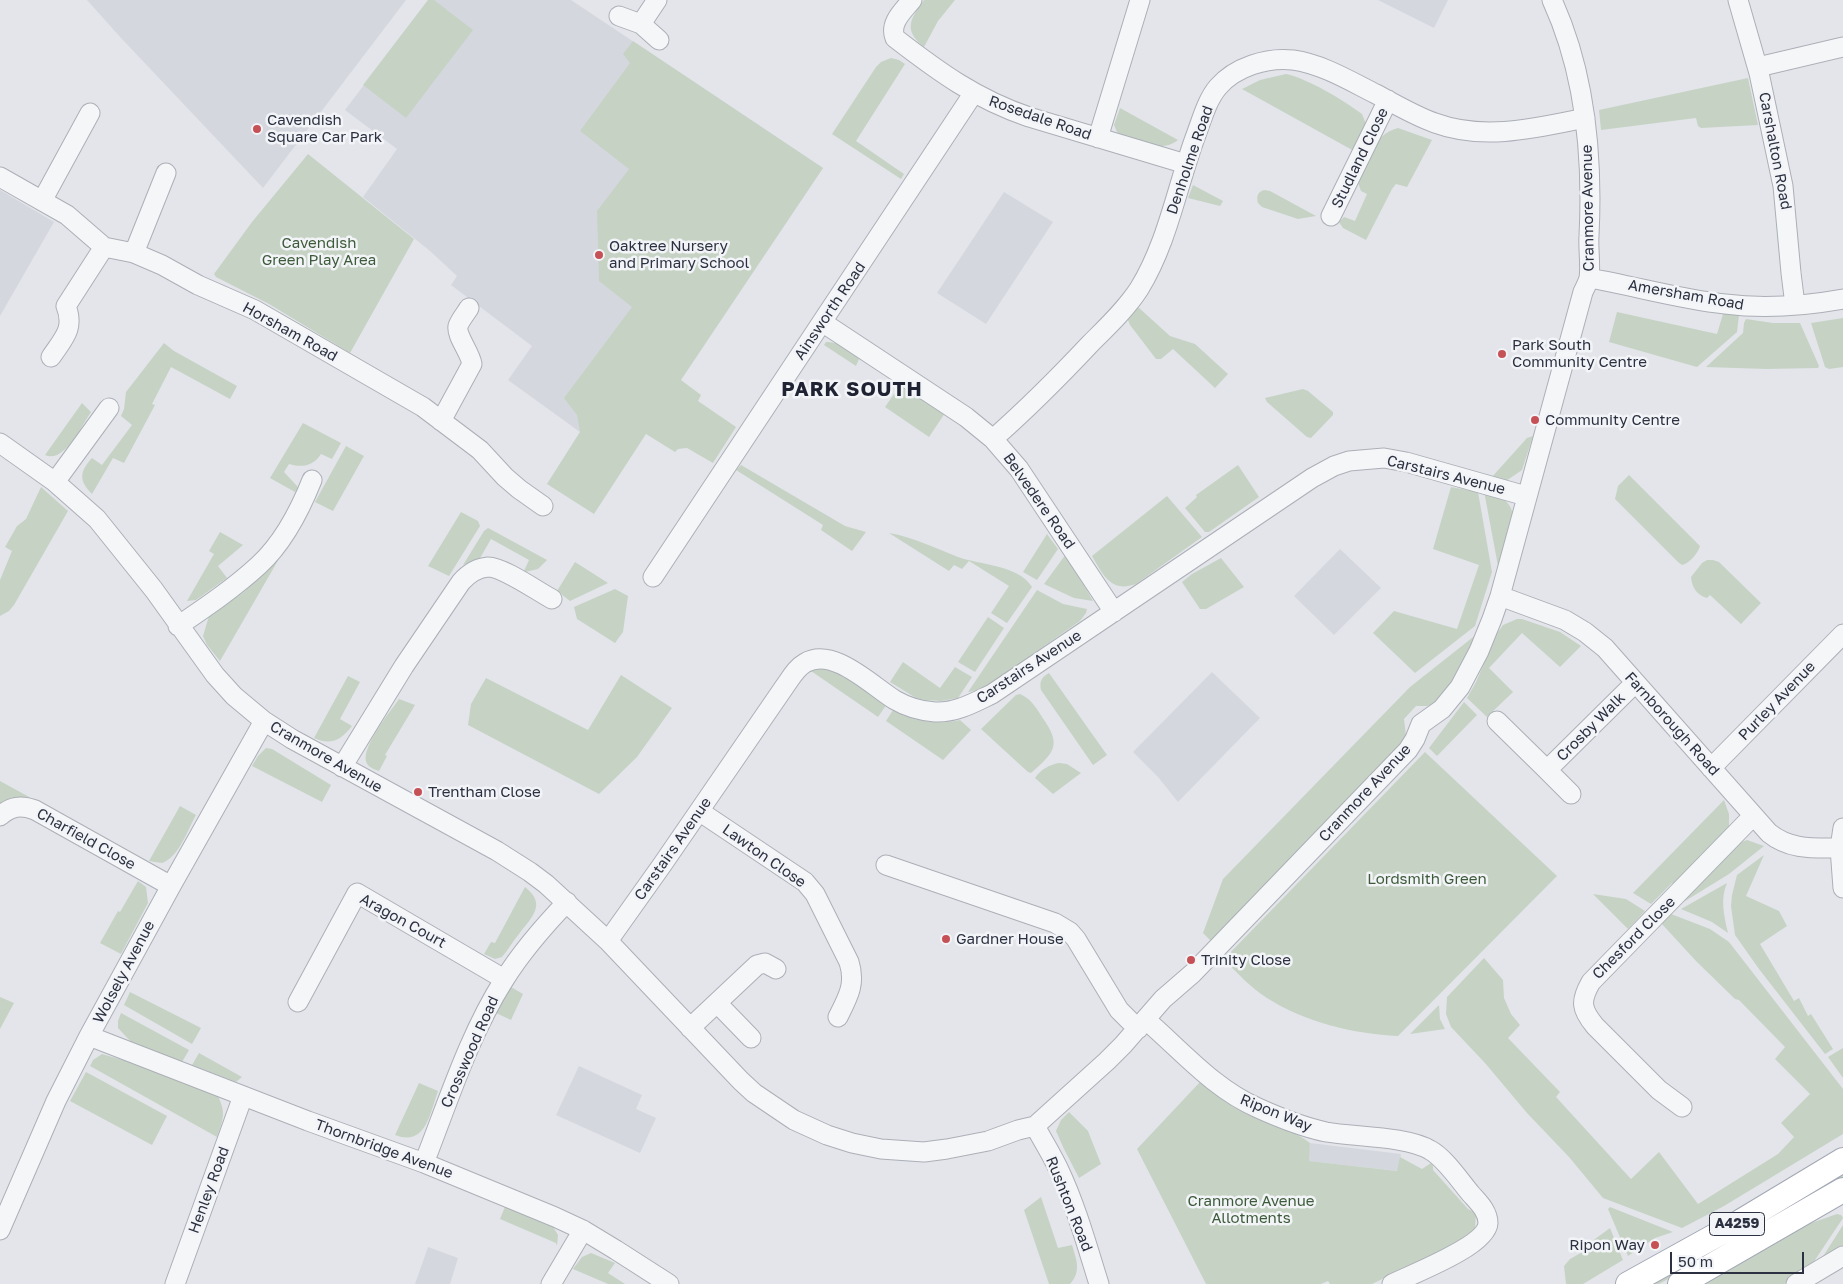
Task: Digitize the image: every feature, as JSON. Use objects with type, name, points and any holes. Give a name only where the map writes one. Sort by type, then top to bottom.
[{"type":"main road","name":"A4259","points":[[1628,1284],[1740,1222],[1843,1160]]},
{"type":"main road","name":"A4259","points":[[1680,1284],[1843,1190]]},
{"type":"street","points":[[640,24],[657,0]]},
{"type":"street","name":"Rosedale Road","points":[[912,0],[894,24],[892,32],[895,38],[973,94],[1005,109],[1186,164]]},
{"type":"street","points":[[1098,138],[1140,0]]},
{"type":"street","name":"Cranmore Avenue","points":[[0,443],[55,482],[97,519],[154,590],[178,626],[219,680],[234,696],[264,721],[292,739],[497,851],[530,872],[567,902],[608,941],[754,1093],[809,1128],[842,1140],[881,1149],[924,1152],[988,1141],[1035,1126],[1107,1061],[1163,999],[1193,973],[1408,750],[1415,740],[1421,724],[1442,709],[1451,699],[1479,651],[1500,596],[1583,292],[1589,278],[1591,183],[1585,118],[1570,49],[1552,0]]},
{"type":"street","name":"Carshalton Road","points":[[1738,0],[1758,67],[1783,186],[1795,305]]},
{"type":"street","points":[[619,16],[640,24],[659,40]]},
{"type":"street","points":[[1758,67],[1843,47]]},
{"type":"street","name":"Denholme Road","points":[[994,439],[1116,317],[1138,291],[1150,270],[1161,243],[1207,106],[1214,92],[1227,78],[1236,72],[1262,62],[1292,60],[1307,63],[1331,71],[1434,123],[1460,130],[1504,132],[1585,118]]},
{"type":"street","name":"Ainsworth Road","points":[[653,577],[973,94]]},
{"type":"street","name":"Studland Close","points":[[1331,216],[1388,100]]},
{"type":"street","points":[[42,201],[90,112]]},
{"type":"street","points":[[134,253],[166,173]]},
{"type":"street","name":"Horsham Road","points":[[0,178],[67,215],[104,247],[134,253],[162,265],[198,285],[255,310],[422,408],[480,450],[505,477],[544,506]]},
{"type":"street","points":[[51,357],[68,330],[70,319],[66,306],[104,247]]},
{"type":"street","name":"Amersham Road","points":[[1589,278],[1726,305],[1758,307],[1843,299]]},
{"type":"street","points":[[441,421],[472,364],[470,355],[459,337],[458,326],[469,308]]},
{"type":"street","name":"Belvedere Road","points":[[822,322],[966,417],[994,439],[1024,476],[1114,612]]},
{"type":"street","points":[[55,482],[109,408]]},
{"type":"street","name":"Carstairs Avenue","points":[[608,941],[785,686],[805,663],[818,658],[836,662],[904,705],[922,710],[945,712],[960,709],[992,694],[1312,478],[1334,466],[1349,461],[1384,458],[1526,496]]},
{"type":"street","points":[[178,626],[220,597],[260,564],[288,528],[304,500],[312,480]]},
{"type":"street","points":[[342,767],[404,666],[460,582],[470,572],[488,567],[500,570],[552,599]]},
{"type":"street","name":"Farnborough Road","points":[[1500,596],[1565,620],[1585,632],[1605,648],[1769,833],[1792,846],[1840,848]]},
{"type":"street","name":"Purley Avenue","points":[[1711,768],[1843,634]]},
{"type":"street","name":"Crosby Walk","points":[[1547,770],[1635,683]]},
{"type":"street","name":"Wolsely Avenue","points":[[0,1230],[52,1110],[90,1036],[171,886],[264,721]]},
{"type":"street","name":"Crosby Walk","points":[[1496,721],[1571,794]]},
{"type":"street","name":"Charfield Close","points":[[0,816],[14,807],[21,806],[35,810],[171,886]]},
{"type":"street","name":"Lawton Close","points":[[699,811],[805,882],[815,894],[850,962],[853,973],[853,983],[838,1017]]},
{"type":"street","name":"Chesford Close","points":[[1682,1107],[1659,1090],[1595,1026],[1587,1016],[1584,1008],[1585,992],[1591,982],[1753,816]]},
{"type":"street","points":[[1843,828],[1840,848],[1843,888]]},
{"type":"street","points":[[886,865],[1047,920],[1070,932],[1076,938],[1119,1010],[1142,1024]]},
{"type":"street","name":"Aragon Court","points":[[298,1002],[357,893],[504,979]]},
{"type":"street","name":"Crosswood Road","points":[[424,1163],[480,1023],[504,979],[535,936],[567,902]]},
{"type":"street","points":[[690,1028],[757,965],[765,963],[776,969]]},
{"type":"street","points":[[717,1003],[751,1038]]},
{"type":"street","name":"Ripon Way","points":[[1142,1024],[1222,1088],[1256,1108],[1325,1132],[1415,1144],[1432,1151],[1442,1160],[1483,1208],[1488,1221],[1487,1229],[1479,1239],[1467,1248],[1392,1284]]},
{"type":"street","name":"Thornbridge Avenue","points":[[90,1036],[424,1163],[555,1218],[582,1230],[668,1284]]},
{"type":"street","name":"Henley Road","points":[[175,1284],[244,1096]]},
{"type":"street","name":"Rushton Road","points":[[1035,1126],[1065,1186],[1099,1284]]},
{"type":"street","points":[[551,1284],[582,1230]]},
{"type":"street","points":[[1796,1284],[1843,1256]]},
{"type":"shaded area","name":"Cavendish Square Car Park","points":[[87,0],[406,0],[263,188]]},
{"type":"shaded area","name":"Oaktree Nursery and Primary School","points":[[428,0],[571,0],[823,168],[700,350],[547,484],[580,432],[508,380],[532,346],[451,285],[457,276],[430,251],[363,197],[397,149],[345,110]]},
{"type":"shaded area","points":[[1378,0],[1448,0],[1434,28]]},
{"type":"shaded area","points":[[0,190],[54,222],[0,316]]},
{"type":"shaded area","points":[[1004,192],[1053,222],[986,324],[937,293]]},
{"type":"shaded area","points":[[1340,549],[1381,588],[1334,635],[1294,596]]},
{"type":"shaded area","points":[[1212,672],[1260,718],[1178,802],[1158,777],[1133,752]]},
{"type":"shaded area","points":[[579,1066],[642,1095],[636,1109],[656,1118],[640,1153],[556,1115]]},
{"type":"shaded area","points":[[1310,1143],[1401,1154],[1398,1171],[1308,1161]]},
{"type":"shaded area","points":[[428,1247],[458,1258],[450,1284],[415,1284]]},
{"type":"green space","points":[[428,0],[434,0],[473,30],[406,118],[363,85]]},
{"type":"green space","points":[[924,0],[955,0],[938,21],[924,47],[913,35],[911,24],[915,13]]},
{"type":"green space","points":[[633,41],[823,168],[681,380],[701,395],[698,401],[736,427],[713,463],[687,448],[678,449],[675,452],[646,434],[594,514],[547,484],[580,432],[577,415],[564,398],[632,307],[599,281],[597,211],[629,169],[580,131],[630,63],[623,54]]},
{"type":"green space","points":[[891,58],[905,64],[856,141],[904,174],[901,179],[832,134],[876,67],[881,62]]},
{"type":"green space","points":[[1286,74],[1315,85],[1362,114],[1366,124],[1354,151],[1242,89],[1260,80]]},
{"type":"green space","points":[[1748,78],[1758,125],[1701,128],[1698,126],[1696,118],[1601,130],[1599,110]]},
{"type":"green space","points":[[1120,108],[1178,140],[1164,146],[1157,146],[1118,134],[1114,125]]},
{"type":"green space","points":[[1398,128],[1432,140],[1407,187],[1396,184],[1392,189],[1366,240],[1343,228],[1339,222],[1344,217],[1355,221],[1367,194],[1361,191],[1357,180],[1364,164],[1372,148],[1382,136]]},
{"type":"green space","name":"Cavendish Green Play Area","points":[[308,154],[414,239],[350,353],[269,304],[216,277],[214,274],[252,222]]},
{"type":"green space","points":[[1193,185],[1223,201],[1220,206],[1188,198]]},
{"type":"green space","points":[[1265,190],[1316,216],[1298,219],[1262,207],[1258,203],[1257,196],[1261,191]]},
{"type":"green space","points":[[1138,307],[1170,336],[1195,344],[1228,374],[1215,388],[1173,349],[1161,359],[1156,359],[1128,320]]},
{"type":"green space","points":[[1617,312],[1717,334],[1723,314],[1739,315],[1737,332],[1697,367],[1609,342]]},
{"type":"green space","points":[[1843,318],[1843,367],[1829,369],[1825,367],[1811,323]]},
{"type":"green space","points":[[1746,319],[1773,323],[1800,323],[1819,366],[1818,368],[1706,367],[1743,333]]},
{"type":"green space","points":[[826,342],[840,345],[852,352],[859,359],[856,366],[824,345]]},
{"type":"green space","points":[[164,343],[174,351],[237,386],[230,399],[171,367],[152,404],[155,405],[124,463],[113,458],[92,494],[83,481],[83,472],[92,458],[102,465],[132,425],[121,416],[124,409],[126,392]]},
{"type":"green space","points":[[902,388],[906,388],[945,413],[929,437],[885,407],[894,394],[896,395]]},
{"type":"green space","points":[[1303,389],[1333,412],[1333,415],[1311,438],[1307,437],[1267,402],[1265,398]]},
{"type":"green space","points":[[82,403],[91,412],[78,434],[66,449],[59,454],[45,455]]},
{"type":"green space","points":[[303,423],[341,443],[332,459],[321,454],[315,461],[307,465],[289,464],[284,472],[297,486],[298,488],[295,492],[270,478]]},
{"type":"green space","points":[[1533,436],[1522,470],[1506,481],[1491,478],[1527,438]]},
{"type":"green space","points":[[346,446],[364,456],[333,511],[315,502]]},
{"type":"green space","points":[[741,465],[845,526],[866,532],[852,551],[821,530],[823,525],[736,470]]},
{"type":"green space","points":[[1238,465],[1259,497],[1209,532],[1205,532],[1185,508],[1197,497],[1196,495]]},
{"type":"green space","points":[[1629,475],[1700,546],[1696,555],[1691,560],[1682,565],[1678,562],[1615,499],[1618,486]]},
{"type":"green space","points":[[41,487],[68,511],[14,605],[9,611],[0,616],[0,580],[12,551],[5,547],[17,526],[26,519]]},
{"type":"green space","points":[[1451,487],[1478,492],[1492,572],[1475,626],[1415,673],[1373,633],[1394,611],[1457,629],[1479,565],[1433,549]]},
{"type":"green space","points":[[1484,491],[1498,496],[1509,504],[1513,514],[1498,566]]},
{"type":"green space","points":[[1167,496],[1202,537],[1136,584],[1120,586],[1114,584],[1104,576],[1092,556]]},
{"type":"green space","points":[[461,512],[478,521],[480,526],[449,576],[428,566]]},
{"type":"green space","points":[[488,528],[547,560],[538,569],[525,572],[529,560],[491,539],[479,560],[463,565],[484,531]]},
{"type":"green space","points":[[220,532],[243,545],[218,566],[227,578],[196,600],[187,601],[214,554],[209,551]]},
{"type":"green space","points":[[889,533],[915,540],[967,560],[1009,570],[1018,574],[1032,587],[1007,623],[991,613],[1009,586],[969,561],[962,569],[954,565],[949,571]]},
{"type":"green space","points":[[1047,534],[1058,549],[1037,580],[1023,572]]},
{"type":"green space","points":[[1066,554],[1093,601],[1074,598],[1044,584]]},
{"type":"green space","points":[[279,555],[280,557],[220,661],[207,645],[203,636],[209,616],[244,592]]},
{"type":"green space","points":[[1221,558],[1244,587],[1206,609],[1200,609],[1182,582],[1192,574]]},
{"type":"green space","points":[[1707,560],[1719,562],[1761,603],[1741,624],[1710,595],[1707,598],[1703,597],[1694,588],[1691,577],[1702,563]]},
{"type":"green space","points":[[575,562],[608,583],[570,601],[557,591]]},
{"type":"green space","points":[[615,589],[628,596],[623,632],[615,643],[577,619],[574,607]]},
{"type":"green space","points":[[1037,590],[1063,604],[1087,609],[1086,613],[1080,621],[1001,677],[975,691],[968,692]]},
{"type":"green space","points":[[988,617],[1004,628],[975,672],[958,662]]},
{"type":"green space","points":[[1517,619],[1560,632],[1581,646],[1560,667],[1522,633],[1489,668],[1513,692],[1487,717],[1467,698],[1498,632],[1503,625]]},
{"type":"green space","points":[[1477,634],[1460,671],[1443,697],[1432,705],[1416,706],[1404,719],[1406,736],[1404,743],[1212,942],[1203,933],[1223,879],[1410,687]]},
{"type":"green space","points":[[903,662],[940,688],[955,667],[972,677],[958,698],[941,701],[925,700],[916,698],[890,682]]},
{"type":"green space","points":[[827,667],[842,674],[887,704],[878,717],[811,671]]},
{"type":"green space","points":[[1049,673],[1107,755],[1093,765],[1041,690],[1040,684]]},
{"type":"green space","points":[[621,675],[672,708],[637,757],[599,794],[468,725],[471,704],[486,678],[588,730]]},
{"type":"green space","points":[[348,676],[360,682],[340,719],[352,726],[344,735],[335,740],[326,741],[314,738]]},
{"type":"green space","points":[[1020,694],[1027,698],[1035,707],[1048,727],[1054,741],[1053,748],[1046,759],[1031,773],[981,729],[1016,695]]},
{"type":"green space","points":[[399,699],[415,705],[385,755],[387,756],[379,771],[368,765],[366,759],[367,750],[376,731]]},
{"type":"green space","points":[[1464,702],[1477,715],[1437,756],[1429,748]]},
{"type":"green space","points":[[893,710],[917,720],[943,722],[960,720],[971,730],[943,760],[886,721]]},
{"type":"green space","points":[[266,748],[272,749],[331,785],[322,802],[252,766]]},
{"type":"green space","name":"Lordsmith Green","points":[[1425,752],[1557,876],[1398,1036],[1364,1033],[1330,1025],[1297,1014],[1267,998],[1249,985],[1224,959]]},
{"type":"green space","points":[[1059,763],[1067,764],[1081,773],[1053,794],[1035,778],[1046,768]]},
{"type":"green space","points":[[0,781],[31,798],[10,800],[0,805]]},
{"type":"green space","points":[[1724,800],[1729,814],[1729,829],[1675,885],[1672,883],[1651,904],[1633,893]]},
{"type":"green space","points":[[180,806],[196,815],[182,843],[168,860],[162,863],[149,861]]},
{"type":"green space","points":[[1747,840],[1764,846],[1729,874],[1677,906],[1739,843]]},
{"type":"green space","points":[[1764,855],[1746,896],[1779,911],[1787,926],[1760,944],[1794,1001],[1799,998],[1808,1016],[1811,1014],[1833,1049],[1825,1054],[1735,935],[1731,906],[1737,875]]},
{"type":"green space","points":[[138,881],[146,887],[148,903],[121,954],[100,943]]},
{"type":"green space","points":[[1727,883],[1723,901],[1728,933],[1712,922],[1681,909]]},
{"type":"green space","points":[[525,887],[532,893],[535,899],[536,905],[532,916],[502,957],[495,959],[484,954],[491,942],[495,943]]},
{"type":"green space","points":[[1593,894],[1626,899],[1645,911],[1628,929]]},
{"type":"green space","points":[[1671,914],[1710,929],[1729,942],[1843,1089],[1843,1134],[1724,1206],[1682,1228],[1603,1198],[1569,1157],[1527,1113],[1485,1063],[1451,1027],[1446,1014],[1447,997],[1484,958],[1503,980],[1504,998],[1511,1014],[1520,1025],[1508,1038],[1560,1092],[1556,1097],[1631,1179],[1659,1152],[1698,1204],[1778,1154],[1794,1137],[1781,1123],[1810,1094],[1775,1059],[1785,1047],[1739,1000],[1735,999],[1696,961],[1661,923]]},
{"type":"green space","points":[[511,987],[523,994],[511,1020],[496,1013]]},
{"type":"green space","points":[[130,992],[201,1028],[192,1044],[124,1005]]},
{"type":"green space","points":[[0,997],[14,1003],[0,1029]]},
{"type":"green space","points":[[1439,1005],[1440,1019],[1445,1029],[1410,1034]]},
{"type":"green space","points":[[121,1013],[189,1050],[182,1062],[133,1044],[118,1028]]},
{"type":"green space","points":[[1843,1048],[1843,1078],[1828,1057]]},
{"type":"green space","points":[[199,1053],[242,1077],[236,1082],[192,1065]]},
{"type":"green space","points":[[102,1054],[123,1060],[126,1057],[217,1094],[222,1106],[223,1115],[217,1137],[90,1066],[93,1060]]},
{"type":"green space","points":[[86,1072],[167,1116],[152,1145],[70,1101]]},
{"type":"green space","name":"Cranmore Avenue Allotments","points":[[1200,1082],[1236,1108],[1289,1130],[1310,1143],[1309,1161],[1397,1171],[1400,1157],[1422,1169],[1431,1163],[1433,1170],[1468,1209],[1476,1213],[1475,1229],[1469,1237],[1372,1284],[1330,1284],[1328,1281],[1321,1284],[1206,1284],[1137,1149]]},
{"type":"green space","points":[[419,1083],[438,1091],[429,1118],[420,1132],[414,1136],[395,1135]]},
{"type":"green space","points":[[1069,1112],[1088,1131],[1101,1164],[1079,1178],[1056,1131],[1061,1120]]},
{"type":"green space","points":[[1843,1173],[1843,1179],[1711,1256],[1659,1284],[1653,1284]]},
{"type":"green space","points":[[1041,1197],[1058,1248],[1072,1245],[1077,1270],[1070,1284],[1049,1284],[1024,1210]]},
{"type":"green space","points":[[507,1202],[552,1225],[558,1235],[557,1246],[556,1243],[500,1219]]},
{"type":"green space","points":[[1610,1207],[1673,1232],[1655,1238],[1628,1256],[1608,1209]]},
{"type":"green space","points":[[1837,1214],[1843,1218],[1815,1260],[1815,1266],[1784,1284],[1700,1284],[1800,1227]]},
{"type":"green space","points":[[1843,1225],[1843,1250],[1822,1258]]},
{"type":"green space","points":[[1610,1228],[1623,1260],[1583,1284],[1566,1284],[1564,1266],[1570,1259],[1586,1250],[1595,1239]]},
{"type":"green space","points":[[591,1253],[615,1263],[608,1273],[625,1284],[608,1284],[573,1269],[582,1257]]},
{"type":"place","name":"Cavendish Square Car Park","points":[[257,129]]},
{"type":"place","name":"Oaktree Nursery and Primary School","points":[[599,255]]},
{"type":"place","name":"Park South Community Centre","points":[[1502,354]]},
{"type":"place","name":"Community Centre","points":[[1535,420]]},
{"type":"place","name":"Trentham Close","points":[[418,792]]},
{"type":"place","name":"Gardner House","points":[[946,939]]},
{"type":"place","name":"Trinity Close","points":[[1191,960]]},
{"type":"place","name":"Ripon Way","points":[[1655,1245]]},
{"type":"district","name":"PARK SOUTH","points":[[852,390]]}]
